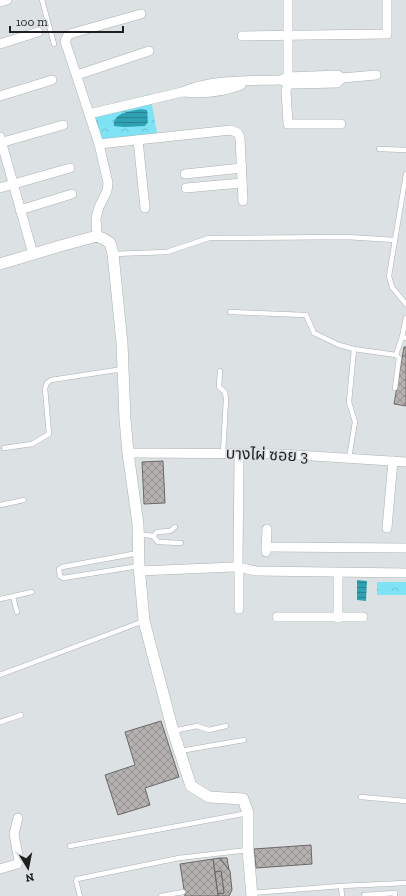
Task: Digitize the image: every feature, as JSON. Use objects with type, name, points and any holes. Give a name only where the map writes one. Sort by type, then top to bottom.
[{"type":"street","points":[[0,2],[7,0]]},
{"type":"street","points":[[288,0],[289,36],[285,80],[288,124],[341,124]]},
{"type":"street","points":[[242,36],[387,34],[387,0]]},
{"type":"street","points":[[97,236],[96,218],[99,207],[107,191],[108,183],[99,144],[65,41],[68,35],[141,14]]},
{"type":"street","points":[[0,44],[38,32]]},
{"type":"street","points":[[77,75],[149,51]]},
{"type":"street","points":[[89,114],[182,92],[195,86],[212,83],[285,80],[338,75],[342,78],[376,75]]},
{"type":"street","points":[[0,96],[52,80]]},
{"type":"street","points":[[33,254],[0,141],[63,125]]},
{"type":"street","points":[[99,144],[231,130],[238,133],[240,138],[243,201]]},
{"type":"street","points":[[138,140],[145,208]]},
{"type":"street","points":[[0,188],[70,168]]},
{"type":"street","points":[[185,174],[242,168]]},
{"type":"street","points":[[186,188],[242,183]]},
{"type":"street","points":[[20,210],[72,194]]},
{"type":"street","points":[[0,264],[97,236],[110,243],[113,254],[122,343],[128,453],[138,534],[139,569],[144,621],[173,731],[191,786],[209,797],[243,799],[248,813],[248,850],[252,895]]},
{"type":"street","name":"บางไผ่ ซอย 3","points":[[128,453],[282,454],[406,462]]},
{"type":"street","points":[[239,460],[239,610]]},
{"type":"street","points":[[387,528],[393,461]]},
{"type":"street","points":[[267,529],[266,549],[406,548]]},
{"type":"street","points":[[139,569],[238,567],[256,571],[406,573]]},
{"type":"street","points":[[338,573],[338,618]]},
{"type":"street","points":[[277,617],[363,617]]},
{"type":"street","points":[[0,869],[17,864],[20,861],[14,834],[18,818]]},
{"type":"lane","points":[[42,0],[54,44]]},
{"type":"lane","points":[[379,149],[406,150]]},
{"type":"lane","points":[[406,174],[405,191],[389,276],[392,288],[406,304]]},
{"type":"lane","points":[[113,254],[167,252],[209,238],[347,237],[395,240]]},
{"type":"lane","points":[[230,312],[306,315],[314,333],[338,345],[354,349],[396,355]]},
{"type":"lane","points":[[396,355],[404,338],[406,318]]},
{"type":"lane","points":[[349,458],[355,422],[349,402],[354,349]]},
{"type":"lane","points":[[395,388],[399,358],[396,355]]},
{"type":"lane","points":[[4,448],[32,444],[49,434],[45,388],[47,383],[51,380],[123,369]]},
{"type":"lane","points":[[220,371],[219,387],[225,392],[226,399],[223,453]]},
{"type":"lane","points":[[0,505],[24,500]]},
{"type":"lane","points":[[153,536],[157,532],[170,531],[175,527]]},
{"type":"lane","points":[[138,534],[153,536],[158,542],[181,543]]},
{"type":"lane","points":[[138,553],[62,567],[59,569],[60,576],[62,578],[139,569]]},
{"type":"lane","points":[[0,599],[32,592]]},
{"type":"lane","points":[[13,597],[17,612]]},
{"type":"lane","points":[[0,676],[144,621]]},
{"type":"lane","points":[[0,722],[21,715]]},
{"type":"lane","points":[[173,731],[197,726],[209,730],[226,726]]},
{"type":"lane","points":[[180,751],[244,740]]},
{"type":"lane","points":[[361,797],[406,801]]},
{"type":"lane","points":[[70,846],[248,813]]},
{"type":"lane","points":[[80,896],[76,881],[77,879],[179,858],[248,850]]},
{"type":"lane","points":[[252,895],[341,886],[406,883]]},
{"type":"lane","points":[[341,886],[342,896]]},
{"type":"lane","points":[[161,896],[183,892]]},
{"type":"lane","points":[[364,896],[364,894],[381,895],[395,892],[396,896]]},
{"type":"green space","points":[[150,94],[158,138],[99,144],[89,114]]},
{"type":"green space","points":[[377,582],[406,582],[406,595],[377,595]]},
{"type":"shaded area","points":[[141,109],[147,110],[148,122],[145,126],[114,126],[114,122],[119,115]]},
{"type":"shaded area","points":[[357,580],[367,581],[366,601],[357,600]]},
{"type":"building","points":[[404,347],[406,347],[406,406],[394,404]]},
{"type":"building","points":[[163,461],[165,503],[144,504],[142,462]]},
{"type":"building","points":[[161,721],[179,777],[145,788],[150,805],[118,815],[105,775],[135,765],[125,732]]},
{"type":"building","points":[[311,845],[312,864],[256,868],[254,849]]},
{"type":"building","points":[[220,858],[230,871],[232,890],[229,896],[218,896],[218,894],[224,893],[221,871],[215,872],[213,859]]},
{"type":"building","points":[[220,858],[227,858],[229,870]]},
{"type":"building","points":[[213,859],[218,896],[185,896],[180,864]]},
{"type":"building","points":[[221,871],[224,893],[218,894],[215,872]]}]
